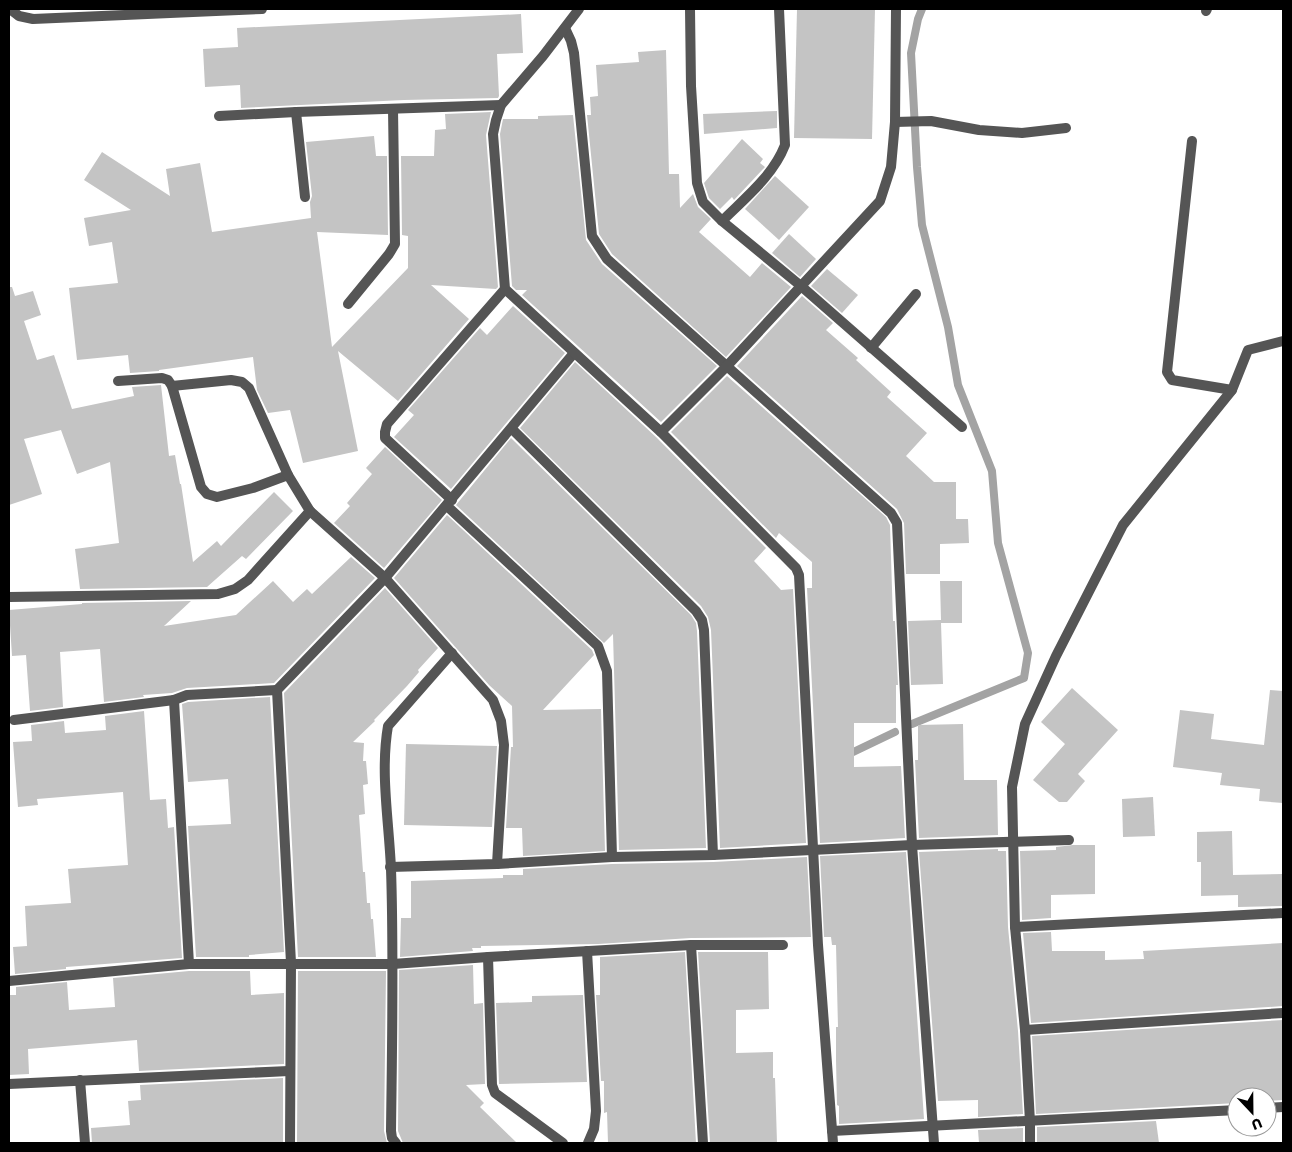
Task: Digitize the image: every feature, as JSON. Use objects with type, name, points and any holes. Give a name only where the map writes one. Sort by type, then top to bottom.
[{"type":"street","points":[[10,9],[19,16],[33,20],[262,9]]},
{"type":"street","points":[[72,18],[85,9]]},
{"type":"street","points":[[579,9],[501,105],[496,120],[493,134],[505,289],[661,432],[796,568],[799,575],[818,945],[833,1143]]},
{"type":"street","points":[[690,9],[691,86],[697,183],[703,202],[722,221],[801,286],[962,427]]},
{"type":"street","points":[[722,221],[768,174],[780,158],[784,145],[779,9]]},
{"type":"street","points":[[661,432],[726,367],[880,201],[891,167],[899,122],[896,9]]},
{"type":"street","points":[[565,28],[574,53],[592,236],[606,259],[891,513],[897,523],[912,845],[934,1143]]},
{"type":"street","points":[[219,116],[501,105]]},
{"type":"street","points":[[348,304],[389,254],[394,244],[393,109]]},
{"type":"street","points":[[296,112],[306,197]]},
{"type":"street","points":[[899,122],[926,121],[978,130],[1013,132],[1066,128]]},
{"type":"street","points":[[1192,141],[1167,372],[1172,380],[1232,390]]},
{"type":"street","points":[[505,289],[387,424],[385,438],[449,503],[598,646],[607,671],[612,857]]},
{"type":"street","points":[[872,348],[916,294]]},
{"type":"street","points":[[1030,1143],[1025,1030],[1015,927],[1012,787],[1025,724],[1056,656],[1124,526],[1232,390],[1248,350],[1283,341]]},
{"type":"street","points":[[14,720],[174,700],[187,695],[277,690],[385,578],[574,354]]},
{"type":"street","points":[[118,381],[162,378],[168,380],[172,386],[201,487],[207,494],[217,497],[254,488],[288,475]]},
{"type":"street","points":[[172,386],[231,380],[242,382],[249,388],[288,475],[310,511],[385,578],[493,700],[501,721],[504,745],[497,864]]},
{"type":"street","points":[[512,429],[696,611],[702,620],[704,630],[713,855]]},
{"type":"street","points":[[9,597],[218,594],[235,589],[248,580],[310,511]]},
{"type":"street","points":[[396,1143],[392,1138],[391,1131],[393,964],[390,867],[383,762],[388,726],[452,653]]},
{"type":"street","points":[[277,690],[291,963],[290,1143]]},
{"type":"street","points":[[174,700],[189,964]]},
{"type":"street","points":[[390,867],[1069,840]]},
{"type":"street","points":[[1015,927],[1283,913]]},
{"type":"street","points":[[9,981],[189,964],[393,964],[691,945],[783,945]]},
{"type":"street","points":[[691,945],[703,1143]]},
{"type":"street","points":[[587,951],[596,1111],[594,1128],[588,1143]]},
{"type":"street","points":[[488,957],[492,1085],[495,1093],[563,1143]]},
{"type":"street","points":[[1025,1030],[1283,1013]]},
{"type":"street","points":[[9,1084],[289,1071]]},
{"type":"street","points":[[80,1080],[85,1143]]},
{"type":"street","points":[[832,1131],[1227,1111]]},
{"type":"building","points":[[797,9],[875,9],[872,139],[794,138]]},
{"type":"building","points":[[521,14],[523,53],[497,54],[498,98],[404,100],[241,108],[240,85],[205,87],[203,49],[238,47],[237,28]]},
{"type":"building","points":[[666,50],[669,174],[679,174],[680,208],[693,194],[698,207],[711,219],[699,232],[750,277],[762,263],[791,287],[726,357],[612,254],[599,234],[587,115],[591,115],[590,97],[598,96],[596,65],[639,62],[638,52]]},
{"type":"building","points":[[777,111],[777,128],[704,134],[703,114]]},
{"type":"building","points":[[491,112],[486,135],[498,287],[496,289],[431,285],[469,319],[398,401],[338,351],[358,451],[303,463],[290,410],[268,413],[257,390],[253,357],[159,371],[130,373],[128,355],[77,360],[69,288],[118,283],[112,242],[89,246],[84,218],[131,210],[84,180],[102,152],[170,196],[166,169],[200,163],[212,232],[311,218],[310,202],[312,196],[306,142],[374,136],[376,156],[387,156],[388,235],[317,232],[332,347],[408,268],[408,236],[402,235],[401,156],[434,156],[435,130],[446,129],[445,114]]},
{"type":"building","points":[[573,115],[586,240],[602,264],[717,366],[661,422],[522,295],[527,290],[516,290],[512,286],[500,134],[503,119],[538,119],[538,116]]},
{"type":"building","points":[[742,139],[763,159],[760,163],[765,167],[734,200],[732,197],[720,209],[709,198],[704,183]]},
{"type":"building","points":[[775,176],[809,207],[779,240],[745,209]]},
{"type":"building","points":[[789,234],[816,259],[800,277],[772,253]]},
{"type":"building","points":[[827,269],[858,295],[842,313],[811,286]]},
{"type":"building","points":[[9,287],[12,287],[15,296],[33,291],[41,315],[24,321],[37,360],[54,355],[72,409],[134,396],[132,387],[161,385],[169,456],[175,455],[193,562],[217,541],[221,546],[274,492],[293,511],[246,559],[242,556],[207,587],[80,589],[75,549],[119,543],[110,462],[77,474],[61,430],[24,439],[42,494],[9,505]]},
{"type":"building","points":[[802,296],[833,323],[826,330],[858,358],[856,360],[891,392],[887,397],[927,433],[906,456],[934,482],[956,482],[956,519],[968,519],[969,543],[940,544],[940,574],[906,574],[904,523],[897,509],[737,366]]},
{"type":"building","points":[[513,306],[565,353],[451,489],[394,437],[414,415],[408,410],[480,328],[487,335]]},
{"type":"building","points":[[575,362],[656,437],[766,548],[754,561],[781,590],[793,589],[806,843],[720,848],[711,630],[708,617],[701,606],[520,428]]},
{"type":"building","points":[[727,376],[886,517],[890,525],[893,621],[895,621],[898,685],[896,685],[896,723],[854,723],[854,767],[901,766],[905,838],[820,843],[807,588],[812,588],[812,562],[779,533],[776,538],[671,432]]},
{"type":"building","points":[[511,438],[691,615],[696,623],[706,848],[619,850],[613,634],[604,643],[456,505]]},
{"type":"building","points":[[385,447],[442,500],[384,568],[334,523],[350,506],[347,503],[372,474],[366,468]]},
{"type":"building","points":[[447,515],[592,650],[594,655],[543,710],[601,709],[605,851],[523,856],[522,828],[506,828],[511,747],[513,747],[512,706],[489,685],[394,578]]},
{"type":"building","points":[[351,557],[375,578],[274,683],[187,688],[172,693],[143,695],[144,697],[104,702],[100,649],[60,652],[63,707],[30,711],[26,655],[12,656],[9,610],[82,603],[191,601],[164,626],[236,615],[273,581],[293,602],[307,589],[312,594]]},
{"type":"building","points":[[940,581],[962,581],[962,623],[941,623],[943,684],[911,685],[908,621],[941,620]]},
{"type":"building","points":[[385,588],[438,648],[418,670],[419,672],[407,686],[353,742],[364,743],[363,761],[366,761],[368,784],[363,785],[365,814],[359,815],[363,872],[365,872],[367,903],[370,903],[371,919],[373,919],[376,957],[298,957],[284,693]]},
{"type":"building","points":[[1072,688],[1118,730],[1078,774],[1085,781],[1067,802],[1059,802],[1033,780],[1065,744],[1041,722]]},
{"type":"building","points":[[1270,690],[1283,691],[1283,803],[1259,801],[1260,789],[1220,785],[1222,773],[1173,767],[1180,710],[1214,714],[1211,739],[1264,745]]},
{"type":"building","points":[[270,697],[284,952],[249,955],[249,957],[196,957],[188,826],[231,824],[228,779],[188,782],[182,704],[188,702]]},
{"type":"building","points":[[144,711],[150,800],[166,799],[168,828],[174,827],[182,958],[66,967],[66,969],[15,974],[13,947],[27,946],[25,906],[71,903],[68,869],[128,865],[123,792],[37,799],[38,805],[18,807],[13,742],[32,741],[31,725],[64,721],[65,733],[106,730],[105,716]]},
{"type":"building","points":[[963,724],[964,780],[997,780],[998,835],[919,838],[915,760],[918,760],[918,725]]},
{"type":"building","points":[[406,744],[497,746],[492,827],[404,825]]},
{"type":"building","points":[[1153,797],[1155,836],[1123,837],[1122,799]]},
{"type":"building","points":[[1232,831],[1233,875],[1283,874],[1283,906],[1238,907],[1238,895],[1201,896],[1201,862],[1197,862],[1197,832]]},
{"type":"building","points":[[1095,845],[1095,894],[1051,895],[1051,918],[1022,920],[1020,851],[1056,850],[1056,847]]},
{"type":"building","points":[[998,849],[998,851],[1006,851],[1008,927],[1018,1031],[1023,1114],[978,1117],[978,1100],[938,1101],[919,852]]},
{"type":"building","points":[[906,852],[924,1119],[839,1124],[836,1060],[836,1027],[838,1027],[836,945],[832,945],[831,937],[824,937],[820,856]]},
{"type":"building","points":[[807,857],[811,937],[691,938],[598,944],[481,946],[481,948],[472,948],[473,951],[400,957],[401,918],[411,918],[411,881],[503,878],[503,875],[523,875],[523,869]]},
{"type":"building","points":[[1051,932],[1052,951],[1105,951],[1105,960],[1144,959],[1143,951],[1283,943],[1283,1006],[1031,1023],[1023,933]]},
{"type":"building","points":[[685,952],[696,1143],[608,1143],[607,1112],[604,1113],[604,1081],[601,1081],[596,995],[600,995],[600,957]]},
{"type":"building","points":[[698,952],[768,952],[769,1009],[736,1010],[736,1053],[773,1052],[777,1143],[710,1143]]},
{"type":"building","points":[[473,965],[474,1004],[483,1003],[485,1084],[466,1085],[484,1103],[480,1107],[517,1143],[403,1143],[398,1131],[399,970]]},
{"type":"building","points":[[189,971],[250,971],[251,995],[284,993],[284,1064],[139,1071],[137,1040],[28,1049],[29,1074],[9,1075],[9,995],[16,995],[16,987],[67,982],[69,1010],[115,1007],[113,978]]},
{"type":"building","points":[[298,971],[386,971],[384,1131],[387,1143],[297,1143]]},
{"type":"building","points":[[583,995],[587,1082],[499,1084],[496,1003],[532,1002],[532,996]]},
{"type":"building","points":[[1283,1020],[1283,1100],[1277,1100],[1277,1087],[1227,1087],[1227,1104],[1036,1114],[1032,1036]]},
{"type":"building","points":[[283,1078],[283,1143],[92,1143],[91,1128],[130,1125],[128,1101],[141,1100],[140,1085]]},
{"type":"building","points":[[1156,1121],[1159,1143],[1037,1143],[1037,1127]]},
{"type":"building","points":[[1023,1128],[1023,1143],[979,1143],[978,1130]]},
{"type":"waterway","points":[[912,724],[1024,678],[1028,653],[998,543],[992,471],[958,385],[948,327],[922,225],[911,53],[922,9]]},
{"type":"waterway","points":[[847,755],[895,732]]}]
